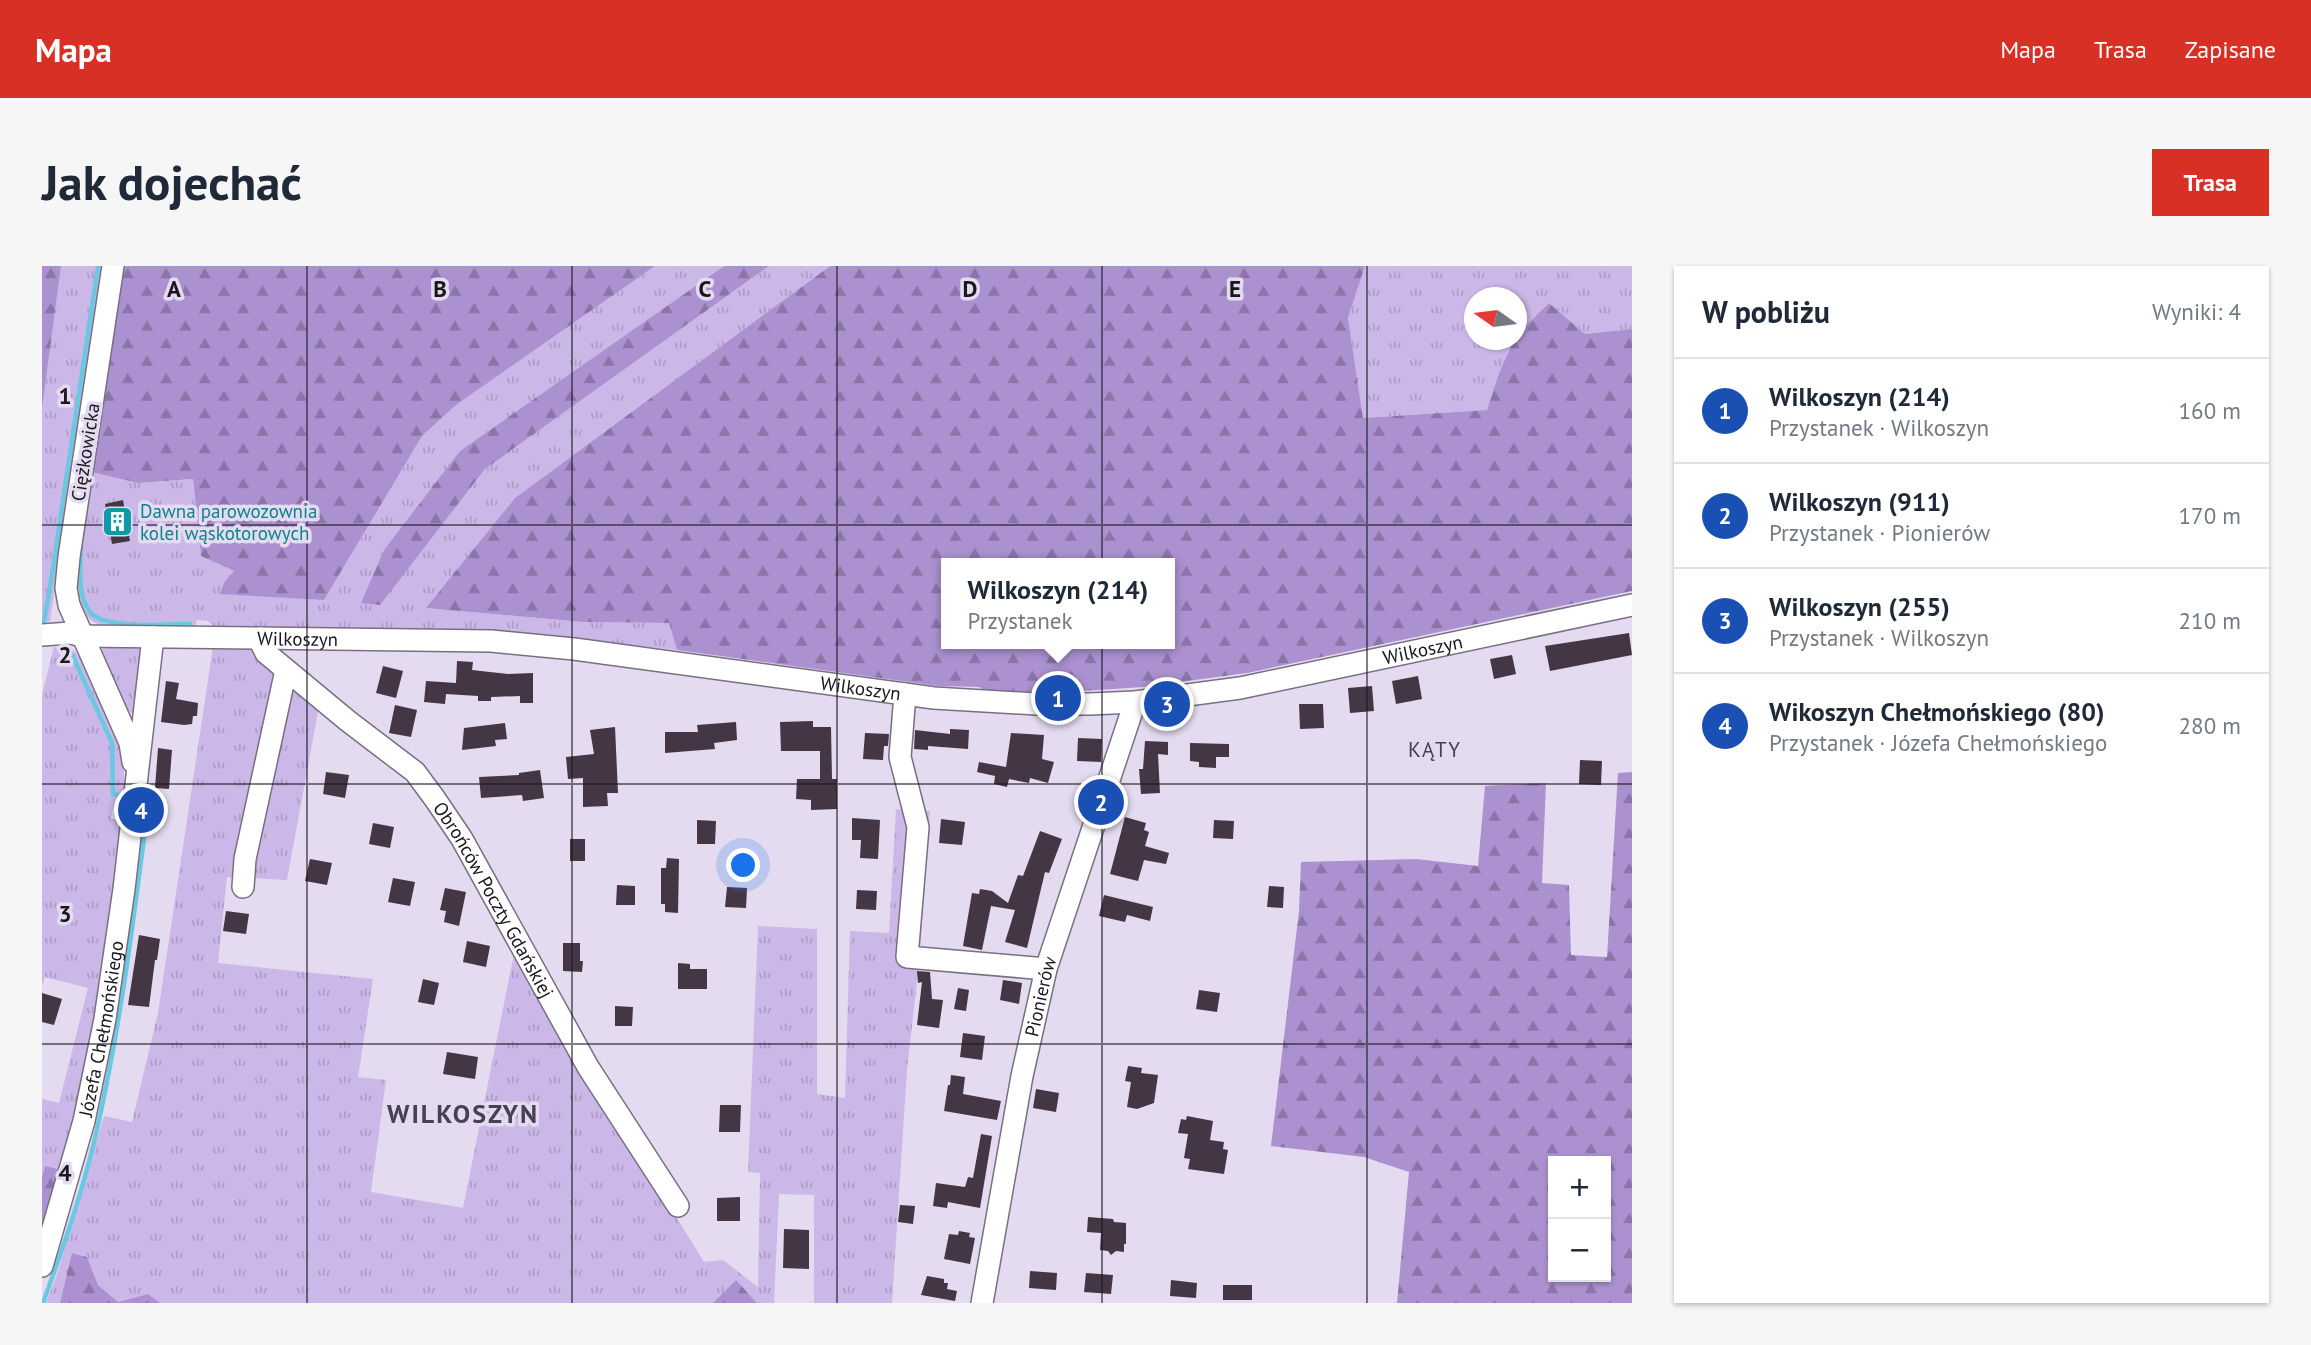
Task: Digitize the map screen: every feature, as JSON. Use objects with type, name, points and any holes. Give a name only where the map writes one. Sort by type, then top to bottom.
[{"type":"street","name":"Ciężkowicka","points":[[83,636],[69,606],[66,588],[113,266]]},
{"type":"street","name":"Wilkoszyn","points":[[42,635],[70,633],[83,636],[452,639],[530,643],[905,694],[968,701],[1036,704],[1135,702],[1206,694],[1275,682],[1632,605]]},
{"type":"street","name":"Józefa Chełmońskiego","points":[[83,636],[130,743],[135,785]]},
{"type":"street","name":"Józefa Chełmońskiego","points":[[42,1266],[84,1121],[106,1019],[153,637]]},
{"type":"street","name":"Obrońców Poczty Gdańskiej","points":[[261,638],[267,653],[348,721],[415,772],[435,799],[467,848],[587,1067],[678,1206]]},
{"type":"street","points":[[243,887],[245,859],[286,670]]},
{"type":"street","points":[[905,694],[900,757],[918,827],[908,957],[1046,969]]},
{"type":"street","name":"Pionierów","points":[[982,1303],[1022,1076],[1046,969],[1135,702]]},
{"type":"green space","points":[[42,266],[61,266],[42,409]]},
{"type":"green space","points":[[61,266],[103,266],[50,621],[42,624],[42,409]]},
{"type":"green space","points":[[120,266],[655,266],[456,405],[422,436],[324,600],[220,594],[225,581],[234,571],[201,556],[193,479],[138,483],[87,471]]},
{"type":"green space","points":[[655,266],[724,266],[460,451],[361,602],[380,604],[485,469],[769,266],[830,266],[515,498],[427,608],[583,622],[669,623],[677,650],[498,631],[217,630],[208,621],[197,620],[195,627],[190,630],[127,630],[94,622],[84,612],[78,595],[76,574],[87,471],[138,483],[193,479],[201,556],[234,571],[221,593],[324,600],[422,436],[456,405]]},
{"type":"green space","points":[[724,266],[769,266],[485,469],[380,605],[361,603],[384,550],[460,451]]},
{"type":"green space","points":[[830,266],[1365,266],[1348,318],[1363,418],[1487,410],[1509,350],[1527,350],[1527,324],[1549,303],[1585,334],[1632,329],[1632,591],[1247,673],[1143,687],[1068,692],[1067,685],[1053,684],[1050,694],[993,697],[979,687],[938,686],[677,650],[669,623],[583,622],[426,608],[515,498]]},
{"type":"green space","points":[[1365,266],[1632,266],[1632,329],[1585,334],[1549,303],[1527,324],[1527,287],[1464,287],[1464,350],[1509,350],[1487,410],[1363,418],[1348,318]]},
{"type":"green space","points":[[67,645],[83,663],[108,714],[122,758],[124,795],[123,808],[113,807],[111,819],[121,820],[103,975],[94,1028],[63,1170],[45,1166],[42,1177],[42,1099],[59,1103],[88,988],[45,977],[42,986],[42,695],[54,647],[64,649]]},
{"type":"green space","points":[[136,645],[141,648],[143,654],[136,709],[132,713],[124,708],[101,659],[103,646]]},
{"type":"green space","points":[[251,646],[319,706],[287,880],[227,877],[218,963],[373,979],[358,1077],[386,1080],[371,1192],[463,1208],[514,954],[704,1262],[723,1260],[758,1287],[760,1173],[748,1172],[758,926],[817,929],[817,1094],[845,1098],[850,931],[889,933],[896,809],[930,811],[919,965],[907,1069],[892,1303],[814,1303],[814,1195],[779,1194],[774,1303],[757,1303],[736,1280],[713,1303],[160,1303],[148,1294],[118,1302],[98,1285],[87,1257],[73,1253],[60,1303],[46,1303],[104,1116],[132,1122],[158,1013],[213,647]]},
{"type":"green space","points":[[1632,772],[1632,1303],[1397,1303],[1409,1172],[1364,1157],[1271,1146],[1299,911],[1301,862],[1416,859],[1478,866],[1485,786],[1546,783],[1542,883],[1569,885],[1571,955],[1607,957],[1618,773]]},
{"type":"green space","points":[[45,1166],[63,1170],[42,1240],[42,1177]]},
{"type":"green space","points":[[72,1253],[87,1257],[98,1285],[118,1302],[148,1294],[160,1303],[60,1303]]},
{"type":"green space","points":[[736,1280],[757,1303],[713,1303]]},
{"type":"building","name":"Dawna parowozownia kolei wąskotorowych","points":[[123,500],[130,541],[112,544],[105,504]]},
{"type":"building","points":[[1629,633],[1632,655],[1550,671],[1545,646]]},
{"type":"building","points":[[1512,655],[1516,674],[1494,679],[1490,659]]},
{"type":"building","points":[[457,661],[473,662],[472,670],[508,674],[533,673],[533,703],[520,703],[520,696],[491,697],[491,701],[478,701],[478,696],[446,694],[445,704],[424,702],[426,681],[456,683]]},
{"type":"building","points":[[383,666],[403,671],[396,698],[376,693]]},
{"type":"building","points":[[1418,676],[1422,699],[1396,704],[1392,681]]},
{"type":"building","points":[[166,681],[179,683],[176,699],[198,703],[197,716],[193,716],[192,724],[161,722]]},
{"type":"building","points":[[1372,686],[1374,711],[1350,713],[1348,688]]},
{"type":"building","points":[[1299,704],[1323,704],[1324,728],[1300,729]]},
{"type":"building","points":[[395,705],[417,710],[411,737],[389,733]]},
{"type":"building","points":[[813,721],[813,727],[831,727],[832,779],[837,779],[837,809],[811,810],[811,800],[796,799],[797,779],[820,779],[820,751],[781,751],[780,722]]},
{"type":"building","points":[[736,722],[737,740],[714,743],[715,749],[665,753],[665,732],[698,732],[697,725]]},
{"type":"building","points":[[505,723],[507,739],[495,740],[496,746],[462,750],[464,728]]},
{"type":"building","points":[[615,727],[618,793],[607,793],[608,806],[583,807],[583,778],[568,779],[566,757],[594,754],[590,730]]},
{"type":"building","points":[[950,729],[969,730],[968,749],[928,746],[928,750],[914,749],[915,730],[950,734]]},
{"type":"building","points":[[865,733],[889,734],[888,746],[884,746],[883,760],[863,759]]},
{"type":"building","points":[[1011,733],[1044,735],[1042,759],[1054,762],[1048,783],[1030,778],[1029,783],[1009,779],[1007,787],[994,784],[995,776],[977,772],[979,762],[1006,767]]},
{"type":"building","points":[[1078,738],[1102,739],[1101,762],[1077,761]]},
{"type":"building","points":[[1145,741],[1168,742],[1168,755],[1158,754],[1160,793],[1141,794],[1139,769],[1143,769]]},
{"type":"building","points":[[1190,743],[1229,744],[1229,757],[1216,757],[1216,768],[1199,767],[1199,762],[1190,761]]},
{"type":"building","points":[[158,748],[172,750],[169,789],[155,788]]},
{"type":"building","points":[[1580,760],[1602,761],[1601,785],[1579,784]]},
{"type":"building","points":[[540,770],[544,798],[523,801],[522,795],[481,798],[479,777],[519,775]]},
{"type":"building","points":[[326,772],[349,775],[345,798],[323,794]]},
{"type":"building","points":[[1125,817],[1146,823],[1144,830],[1149,832],[1145,846],[1169,853],[1166,864],[1144,860],[1138,881],[1110,874]]},
{"type":"building","points":[[852,818],[880,820],[878,859],[860,858],[861,840],[852,840]]},
{"type":"building","points":[[941,819],[965,822],[962,845],[939,843]]},
{"type":"building","points":[[697,820],[716,821],[715,844],[697,844]]},
{"type":"building","points":[[1214,820],[1234,821],[1233,839],[1213,838]]},
{"type":"building","points":[[373,823],[394,827],[390,848],[369,844]]},
{"type":"building","points":[[1040,831],[1062,839],[1049,873],[1045,872],[1027,948],[1005,942],[1015,910],[991,906],[982,950],[963,946],[972,893],[979,894],[980,889],[992,891],[1008,903],[1018,875],[1023,876]]},
{"type":"building","points":[[570,839],[585,839],[585,861],[570,861]]},
{"type":"building","points":[[667,858],[679,859],[678,913],[665,912],[665,904],[661,904],[661,868],[666,868]]},
{"type":"building","points":[[310,859],[332,863],[327,885],[305,881]]},
{"type":"building","points":[[393,878],[415,882],[410,906],[388,902]]},
{"type":"building","points":[[617,885],[635,886],[635,905],[616,905]]},
{"type":"building","points":[[1269,886],[1284,887],[1283,908],[1267,907]]},
{"type":"building","points":[[727,887],[747,888],[746,908],[725,907]]},
{"type":"building","points":[[445,888],[466,892],[459,926],[444,922],[446,911],[440,910]]},
{"type":"building","points":[[857,890],[877,891],[876,910],[856,909]]},
{"type":"building","points":[[1104,895],[1153,907],[1150,921],[1127,915],[1125,922],[1099,916]]},
{"type":"building","points":[[226,911],[249,914],[246,934],[223,931]]},
{"type":"building","points":[[139,935],[160,939],[149,1007],[128,1005]]},
{"type":"building","points":[[467,941],[490,946],[486,967],[463,962]]},
{"type":"building","points":[[563,943],[580,943],[582,972],[563,971]]},
{"type":"building","points":[[678,963],[690,964],[690,969],[707,969],[707,989],[678,989]]},
{"type":"building","points":[[917,971],[930,972],[932,999],[943,1000],[939,1028],[917,1025],[922,982],[918,983]]},
{"type":"building","points":[[423,979],[439,983],[434,1005],[418,1002]]},
{"type":"building","points":[[1003,980],[1022,983],[1019,1004],[1000,1000]]},
{"type":"building","points":[[958,988],[969,990],[966,1011],[954,1009]]},
{"type":"building","points":[[1199,990],[1220,993],[1217,1012],[1196,1009]]},
{"type":"building","points":[[42,993],[62,999],[54,1025],[42,1022]]},
{"type":"building","points":[[615,1006],[633,1007],[632,1026],[615,1026]]},
{"type":"building","points":[[963,1033],[985,1036],[982,1060],[960,1057]]},
{"type":"building","points":[[447,1052],[478,1057],[475,1079],[443,1074]]},
{"type":"building","points":[[1128,1066],[1142,1068],[1141,1073],[1158,1075],[1154,1103],[1137,1109],[1127,1107],[1131,1082],[1125,1081]]},
{"type":"building","points":[[951,1075],[965,1077],[963,1094],[1001,1101],[997,1120],[944,1111]]},
{"type":"building","points":[[1036,1089],[1059,1093],[1056,1112],[1033,1108]]},
{"type":"building","points":[[720,1105],[741,1105],[740,1132],[719,1132]]},
{"type":"building","points":[[1187,1116],[1213,1121],[1210,1140],[1224,1142],[1223,1149],[1228,1150],[1224,1174],[1188,1169],[1190,1159],[1184,1158],[1188,1134],[1178,1133],[1181,1119],[1186,1120]]},
{"type":"building","points":[[981,1134],[992,1136],[980,1208],[948,1202],[947,1208],[933,1206],[936,1183],[965,1187],[968,1177],[973,1178]]},
{"type":"building","points":[[740,1197],[740,1221],[717,1221],[717,1198]]},
{"type":"building","points":[[900,1205],[915,1206],[913,1224],[898,1222]]},
{"type":"building","points":[[1088,1217],[1126,1223],[1124,1252],[1116,1251],[1111,1255],[1108,1251],[1100,1250],[1101,1233],[1087,1232]]},
{"type":"building","points":[[784,1229],[809,1230],[809,1269],[783,1268]]},
{"type":"building","points":[[959,1231],[970,1233],[969,1237],[975,1238],[970,1264],[944,1259],[949,1234],[958,1235]]},
{"type":"building","points":[[1030,1271],[1057,1273],[1056,1290],[1029,1288]]},
{"type":"building","points":[[1086,1273],[1113,1275],[1111,1294],[1084,1292]]},
{"type":"building","points":[[927,1276],[944,1279],[944,1283],[948,1283],[947,1289],[957,1291],[955,1301],[921,1295]]},
{"type":"building","points":[[1171,1280],[1197,1283],[1196,1298],[1170,1296]]},
{"type":"building","points":[[1223,1285],[1252,1285],[1252,1300],[1223,1300]]},
{"type":"waterway","points":[[42,622],[51,581],[98,266]]},
{"type":"waterway","points":[[81,543],[80,579],[83,597],[90,612],[97,618],[137,625],[190,624]]},
{"type":"waterway","points":[[60,646],[71,652],[112,743],[113,794],[121,796]]},
{"type":"waterway","points":[[43,1303],[80,1192],[107,1084],[133,922],[149,799],[146,797]]},
{"type":"place","name":"Dawna parowozownia kolei wąskotorowych","points":[[117,522]]},
{"type":"place","name":"Wilkoszyn (214)","points":[[1058,698]]},
{"type":"place","name":"Wilkoszyn (255)","points":[[1167,704]]},
{"type":"place","name":"Wilkoszyn (911)","points":[[1101,802]]},
{"type":"place","name":"Wikoszyn Chełmońskiego (80)","points":[[141,810]]},
{"type":"district","name":"KĄTY","points":[[1435,750]]},
{"type":"district","name":"WILKOSZYN","points":[[463,1114]]}]
